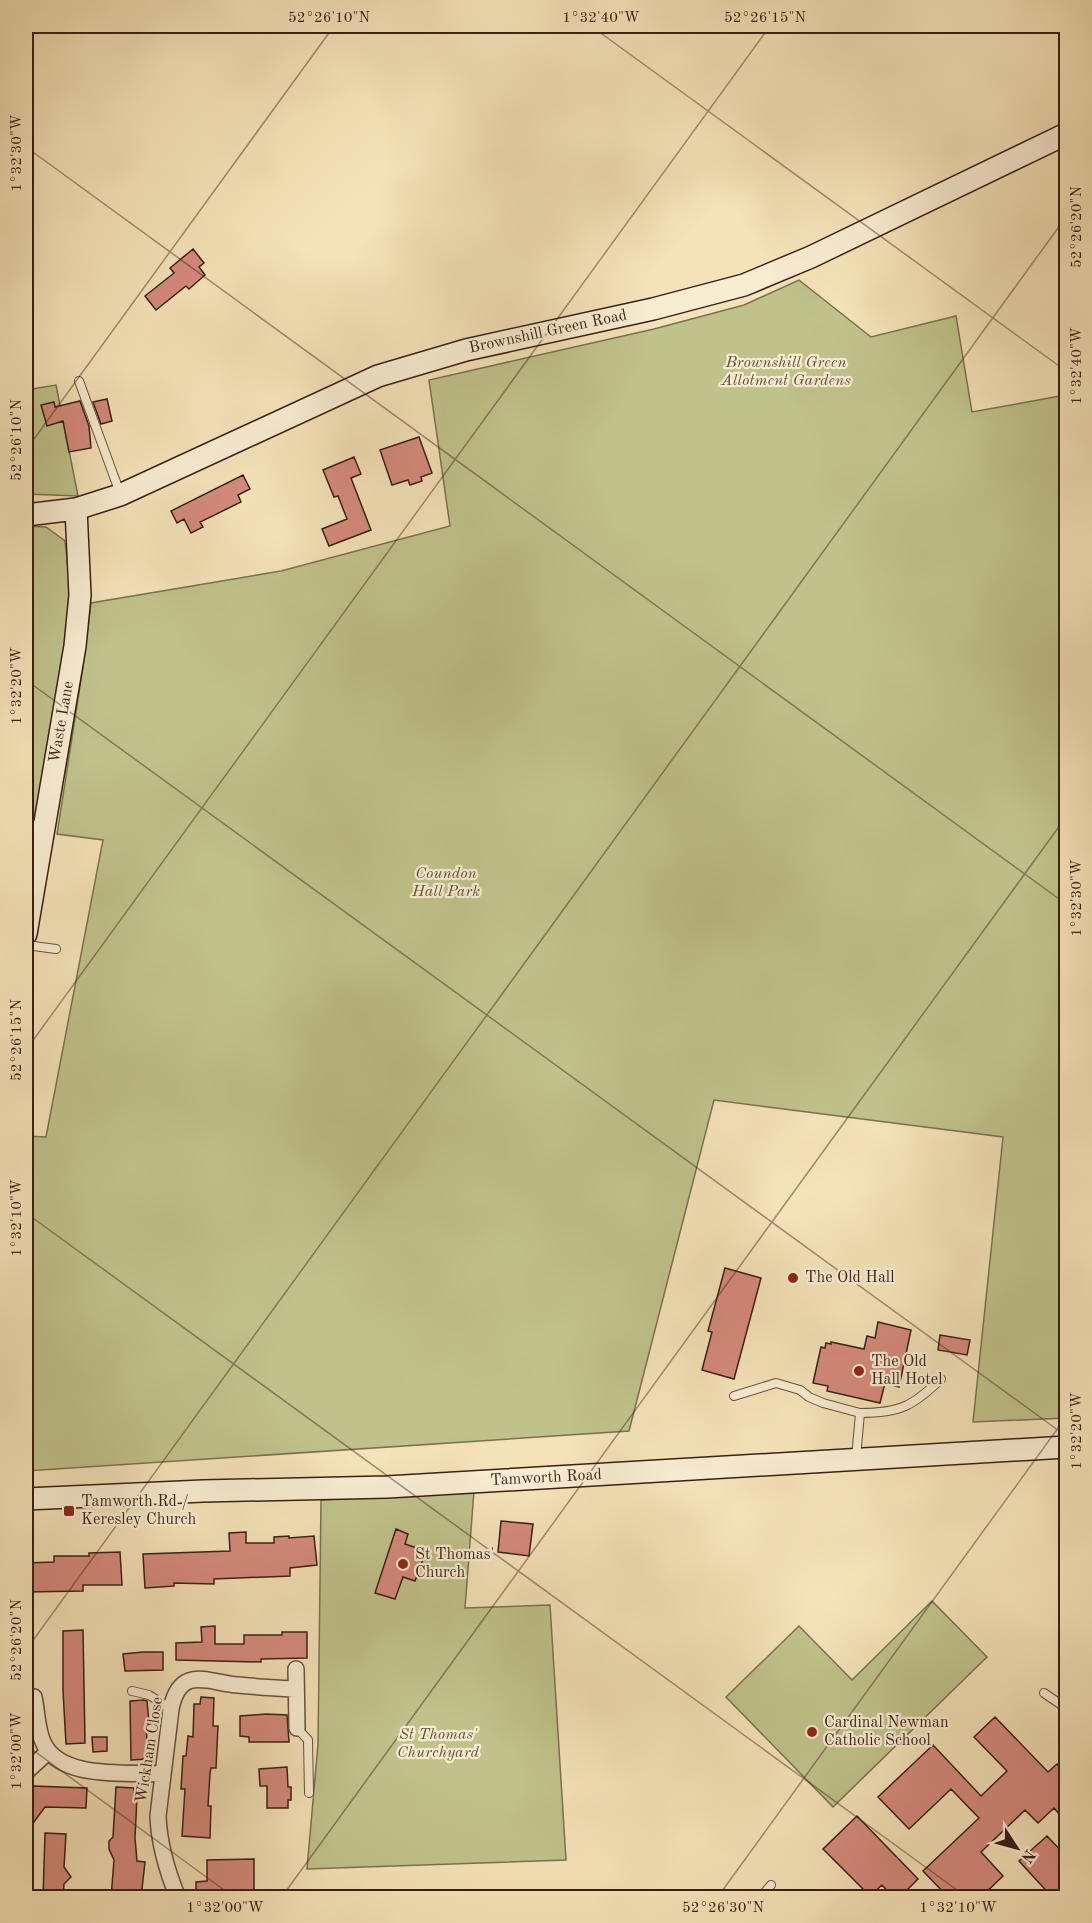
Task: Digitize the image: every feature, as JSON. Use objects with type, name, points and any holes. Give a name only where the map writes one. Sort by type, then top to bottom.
[{"type":"street","name":"Brownshill Green Road","points":[[26,515],[76,509],[120,495],[378,376],[466,350],[653,309],[744,285],[811,257],[1066,134]]},
{"type":"street","name":"Waste Lane","points":[[26,934],[34,826],[75,646],[79,604],[76,509]]},
{"type":"street","name":"Tamworth Road","points":[[26,1499],[203,1491],[387,1487],[1066,1447]]},
{"type":"street","points":[[296,1669],[297,1728]]},
{"type":"street","name":"Wickham Close","points":[[178,1898],[163,1856],[159,1833],[162,1774],[171,1709],[176,1694],[185,1683],[198,1678],[237,1685],[295,1689]]},
{"type":"street","points":[[32,1702],[40,1734],[48,1752],[62,1764],[77,1769],[162,1774]]},
{"type":"street","points":[[26,1778],[48,1752]]},
{"type":"lane","points":[[79,381],[120,495]]},
{"type":"lane","points":[[26,945],[56,949]]},
{"type":"lane","points":[[734,1396],[776,1383],[801,1390],[808,1397],[824,1403],[860,1413],[880,1413],[906,1408],[926,1394],[941,1379]]},
{"type":"lane","points":[[856,1460],[860,1413]]},
{"type":"lane","points":[[132,1691],[149,1695],[171,1709]]},
{"type":"lane","points":[[1044,1693],[1066,1708]]},
{"type":"lane","points":[[297,1728],[308,1740],[309,1792]]},
{"type":"lane","points":[[760,1898],[771,1885]]},
{"type":"green space","name":"Coundon Hall Park","points":[[799,280],[871,337],[956,316],[972,412],[1066,395],[1066,1418],[973,1422],[1003,1137],[714,1100],[629,1431],[26,1471],[26,1136],[46,1137],[103,840],[57,834],[91,603],[281,571],[450,526],[429,380],[654,329],[744,305]]},
{"type":"green space","points":[[56,385],[78,496],[26,494],[26,390]]},
{"type":"green space","points":[[26,526],[46,527],[65,541],[72,604],[26,872]]},
{"type":"green space","name":"St Thomas' Churchyard","points":[[474,1491],[465,1608],[550,1605],[566,1860],[307,1869],[318,1744],[321,1500]]},
{"type":"green space","points":[[932,1601],[987,1657],[833,1807],[726,1697],[799,1626],[852,1680]]},
{"type":"building","points":[[193,249],[204,263],[199,267],[205,275],[189,289],[186,286],[156,310],[145,296],[174,273],[170,268]]},
{"type":"building","points":[[107,399],[112,421],[101,424],[93,402]]},
{"type":"building","points":[[80,401],[89,426],[91,448],[69,452],[63,421],[47,426],[41,405],[54,402],[55,407]]},
{"type":"building","points":[[419,437],[432,473],[421,477],[422,481],[410,485],[408,480],[392,485],[380,450]]},
{"type":"building","points":[[354,457],[361,474],[351,478],[371,530],[329,546],[322,529],[347,519],[338,496],[334,497],[323,470]]},
{"type":"building","points":[[243,475],[250,489],[238,495],[241,502],[200,522],[203,527],[191,533],[184,519],[177,523],[171,511]]},
{"type":"building","points":[[725,1268],[761,1278],[734,1379],[702,1370],[712,1332],[708,1331]]},
{"type":"building","name":"The Old Hall Hotel","points":[[878,1322],[911,1330],[899,1387],[885,1383],[880,1403],[827,1391],[828,1386],[813,1383],[821,1347],[825,1348],[826,1343],[831,1344],[831,1342],[864,1349],[867,1336],[875,1338]]},
{"type":"building","points":[[940,1335],[970,1340],[967,1355],[938,1350]]},
{"type":"building","points":[[501,1521],[533,1524],[529,1556],[498,1552]]},
{"type":"building","name":"St Thomas' Church","points":[[396,1529],[408,1534],[405,1544],[426,1551],[415,1581],[403,1577],[395,1599],[375,1593]]},
{"type":"building","points":[[246,1532],[246,1543],[274,1543],[274,1537],[314,1536],[317,1565],[290,1568],[290,1576],[214,1579],[214,1584],[174,1583],[174,1586],[145,1588],[143,1554],[230,1551],[229,1533]]},
{"type":"building","points":[[120,1552],[122,1585],[83,1585],[83,1591],[26,1592],[26,1563],[54,1562],[54,1556],[89,1556],[89,1553]]},
{"type":"building","points":[[215,1626],[215,1644],[244,1644],[244,1635],[282,1635],[282,1632],[307,1632],[307,1658],[261,1659],[261,1662],[176,1660],[176,1643],[202,1642],[201,1627]]},
{"type":"building","points":[[83,1630],[85,1743],[66,1744],[63,1631]]},
{"type":"building","points":[[163,1652],[163,1670],[125,1671],[123,1654]]},
{"type":"building","points":[[201,1697],[214,1698],[213,1726],[218,1726],[216,1768],[211,1768],[210,1773],[208,1806],[211,1806],[210,1838],[182,1836],[185,1789],[181,1789],[183,1756],[186,1756],[188,1736],[193,1737],[194,1704],[200,1704]]},
{"type":"building","points":[[130,1701],[147,1701],[149,1723],[146,1723],[148,1759],[131,1760]]},
{"type":"building","points":[[287,1715],[289,1742],[249,1742],[249,1737],[240,1736],[240,1716]]},
{"type":"building","name":"Cardinal Newman Catholic School","points":[[995,1717],[1048,1772],[1057,1764],[1066,1773],[1066,1822],[1054,1808],[1038,1823],[1025,1810],[981,1852],[1003,1876],[980,1898],[949,1898],[923,1871],[979,1818],[951,1789],[909,1829],[878,1797],[933,1745],[981,1796],[1007,1771],[974,1737]]},
{"type":"building","points":[[92,1737],[107,1737],[107,1751],[93,1752]]},
{"type":"building","points":[[287,1767],[288,1787],[291,1787],[291,1800],[288,1800],[288,1808],[267,1808],[267,1786],[260,1786],[259,1769]]},
{"type":"building","points":[[33,1786],[87,1788],[86,1808],[45,1807],[31,1826]]},
{"type":"building","points":[[116,1787],[134,1788],[134,1797],[137,1797],[135,1838],[137,1861],[145,1862],[141,1898],[111,1898],[114,1860],[109,1849],[109,1841],[113,1837]]},
{"type":"building","points":[[857,1816],[918,1879],[899,1898],[894,1898],[882,1885],[870,1896],[823,1849]]},
{"type":"building","points":[[45,1833],[66,1834],[64,1867],[71,1877],[64,1884],[63,1898],[43,1898]]},
{"type":"building","points":[[1047,1836],[1066,1856],[1066,1898],[1053,1898],[1019,1861]]},
{"type":"building","points":[[254,1859],[254,1898],[196,1898],[196,1882],[207,1881],[207,1860]]},
{"type":"place","name":"The Old Hall","points":[[793,1278]]},
{"type":"place","name":"The Old Hall Hotel","points":[[859,1371]]},
{"type":"place","name":"Tamworth Rd / Keresley Church","points":[[69,1511]]},
{"type":"place","name":"St Thomas' Church","points":[[403,1564]]},
{"type":"place","name":"Cardinal Newman Catholic School","points":[[812,1732]]},
{"type":"park label","name":"Brownshill Green Allotment Gardens","points":[[786,372]]}]
